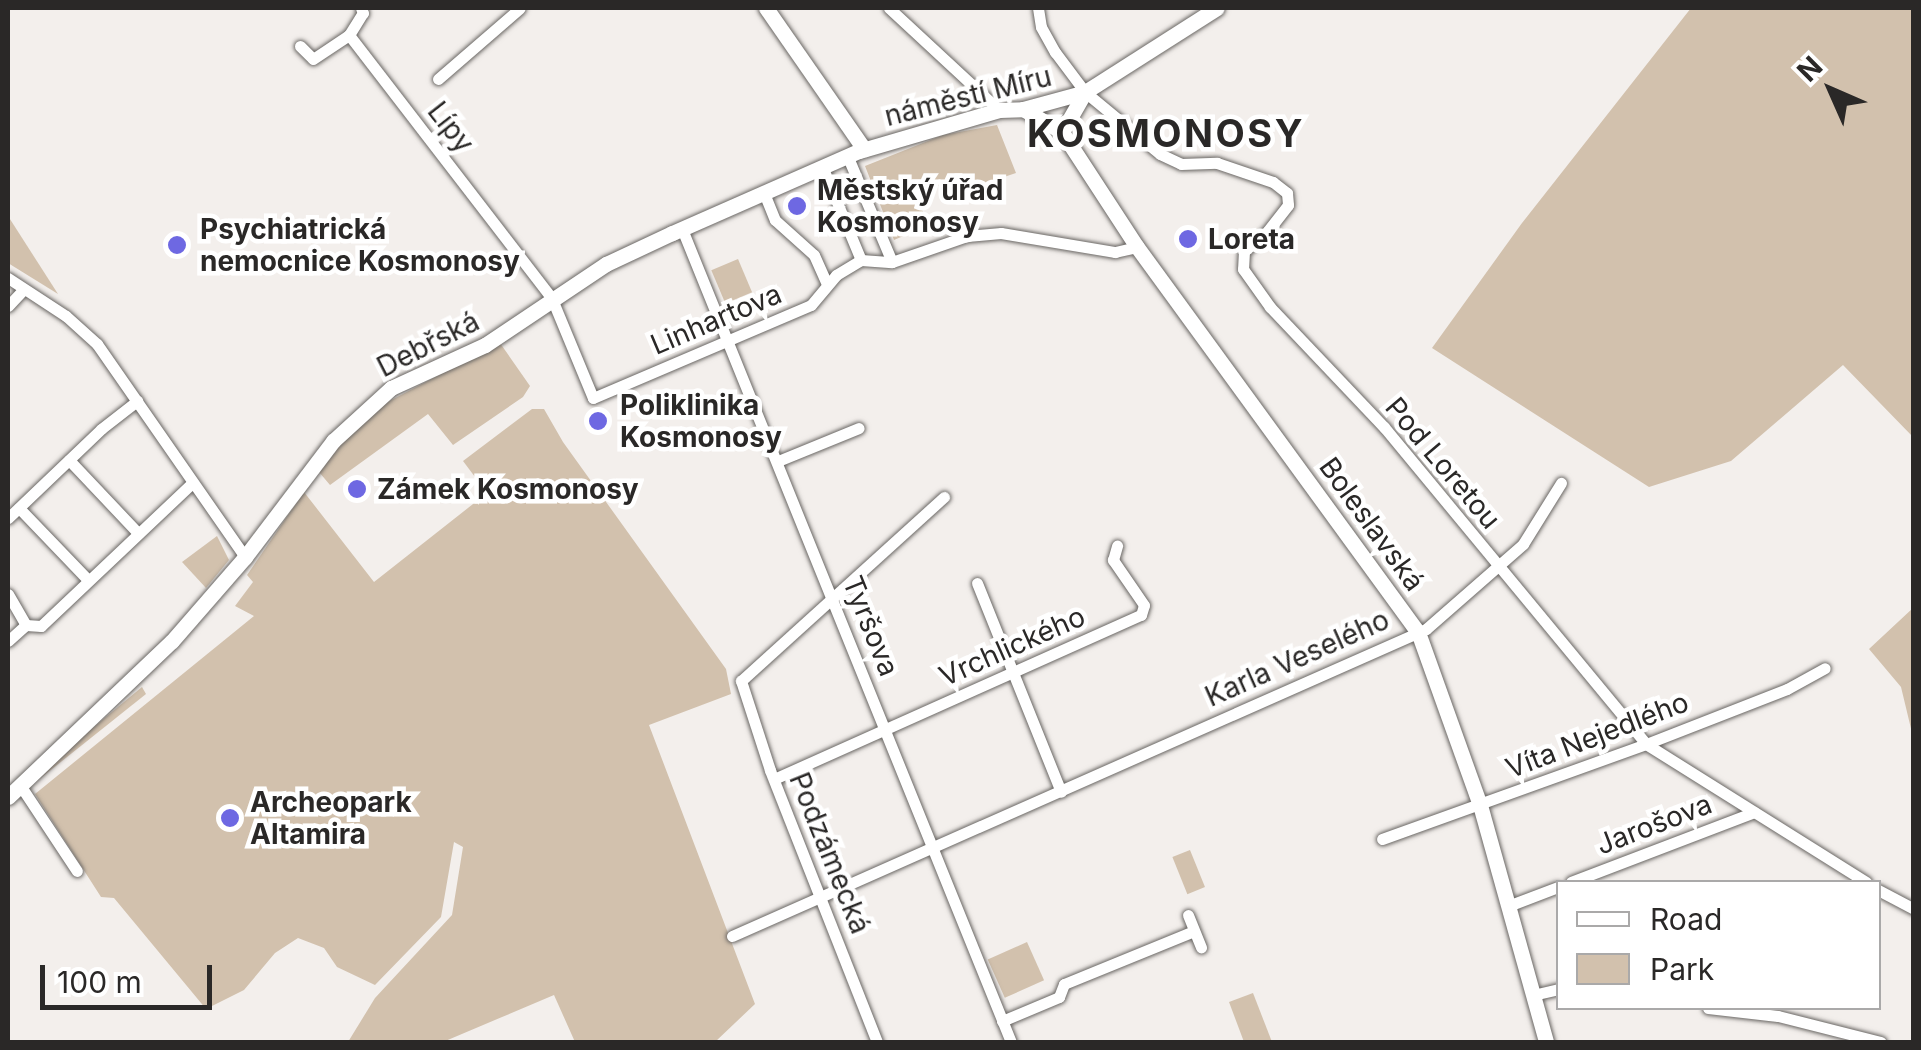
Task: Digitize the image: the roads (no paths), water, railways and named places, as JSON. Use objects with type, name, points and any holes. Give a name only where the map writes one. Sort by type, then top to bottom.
[{"type":"street","points":[[300,46],[313,59],[349,34],[363,13],[360,8]]},
{"type":"street","points":[[438,80],[520,8]]},
{"type":"street","points":[[766,8],[864,149]]},
{"type":"street","points":[[889,8],[998,110]]},
{"type":"street","name":"Pod Loretou","points":[[1038,8],[1041,28],[1054,52],[1085,92],[1160,154],[1195,166],[1217,163],[1273,182],[1287,193],[1288,205],[1244,251],[1243,269],[1270,307],[1384,427],[1646,744],[1863,880]]},
{"type":"street","points":[[1062,132],[1085,92],[1216,8]]},
{"type":"street","name":"Lípy","points":[[349,34],[552,299]]},
{"type":"street","name":"náměstí Míru","points":[[864,149],[998,110],[1023,108],[1085,92]]},
{"type":"street","name":"Boleslavská","points":[[1023,108],[1062,132],[1137,247],[1418,632],[1480,805],[1546,1042]]},
{"type":"street","name":"Debřská","points":[[8,797],[144,670],[245,557],[332,441],[371,403],[412,377],[485,345],[606,264],[864,149]]},
{"type":"street","points":[[846,155],[892,262]]},
{"type":"street","points":[[822,166],[861,260],[892,262],[967,236],[1001,233],[1114,252],[1137,247]]},
{"type":"street","points":[[764,193],[774,220],[814,255],[827,284]]},
{"type":"street","name":"Tyršova","points":[[682,229],[1011,1042]]},
{"type":"street","name":"Linhartova","points":[[552,299],[593,398],[812,305],[827,284],[861,260]]},
{"type":"street","points":[[8,278],[85,331],[245,557]]},
{"type":"street","points":[[8,306],[24,289]]},
{"type":"street","points":[[8,518],[137,401]]},
{"type":"street","points":[[778,461],[859,428]]},
{"type":"street","points":[[69,460],[137,532]]},
{"type":"street","points":[[26,624],[41,626],[192,482]]},
{"type":"street","name":"Karla Veselého","points":[[732,936],[1418,632],[1523,544],[1561,483]]},
{"type":"street","points":[[833,598],[944,497]]},
{"type":"street","points":[[19,508],[88,580]]},
{"type":"street","name":"Vrchlického","points":[[774,779],[1143,613],[1144,605],[1113,560],[1117,546]]},
{"type":"street","points":[[977,583],[1061,792]]},
{"type":"street","points":[[8,594],[26,624]]},
{"type":"street","name":"Podzámecká","points":[[833,598],[740,681],[877,1042]]},
{"type":"street","points":[[8,641],[26,624]]},
{"type":"street","name":"Víta Nejedlého","points":[[1382,839],[1786,690],[1825,668]]},
{"type":"street","points":[[20,785],[77,871]]},
{"type":"street","name":"Jarošova","points":[[1576,880],[1754,812]]},
{"type":"street","points":[[1508,906],[1556,888]]},
{"type":"street","points":[[1881,892],[1914,908]]},
{"type":"street","points":[[1188,915],[1200,948]]},
{"type":"street","points":[[1002,1021],[1059,997],[1064,984],[1194,931]]},
{"type":"street","points":[[1534,995],[1556,989]]},
{"type":"street","points":[[1726,1010],[1778,1016],[1881,1042]]},
{"type":"place","name":"Městský úřad Kosmonosy","points":[[797,206]]},
{"type":"place","name":"Loreta","points":[[1188,239]]},
{"type":"place","name":"Psychiatrická nemocnice Kosmonosy","points":[[177,245]]},
{"type":"place","name":"Poliklinika Kosmonosy","points":[[598,421]]},
{"type":"place","name":"Zámek Kosmonosy","points":[[357,489]]},
{"type":"place","name":"Archeopark Altamira","points":[[230,818]]},
{"type":"district","name":"KOSMONOSY","points":[[1166,134]]}]
